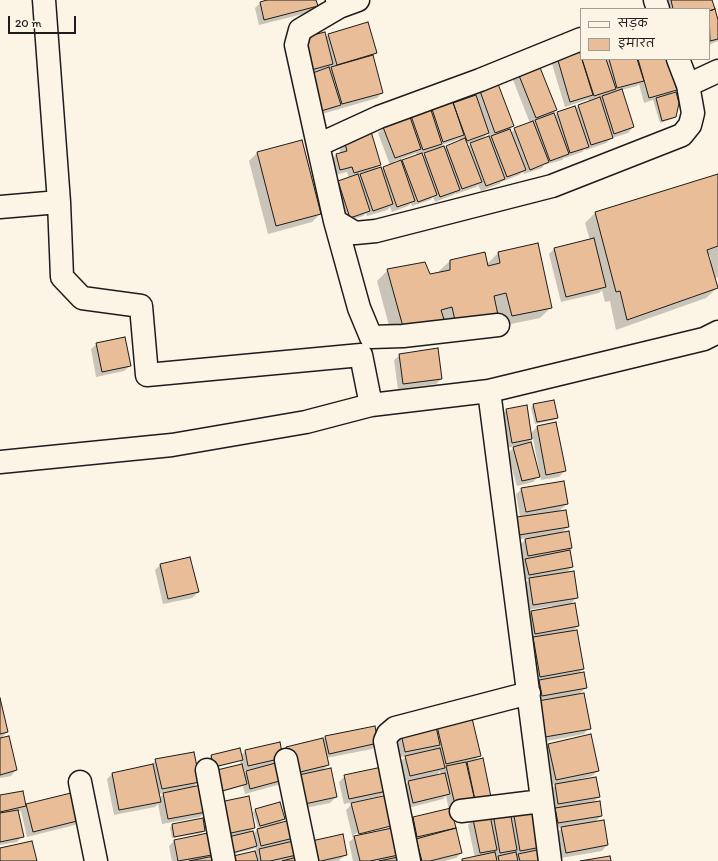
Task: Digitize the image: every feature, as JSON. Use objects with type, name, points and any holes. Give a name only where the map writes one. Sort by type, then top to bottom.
[{"type":"street","points":[[44,0],[59,202],[62,277],[82,298],[141,306],[147,375],[361,355],[371,405]]},
{"type":"street","points":[[345,2],[300,30],[296,45],[336,221],[359,308],[371,337],[403,336],[498,325]]},
{"type":"street","points":[[318,145],[379,117],[480,80],[580,39]]},
{"type":"street","points":[[336,221],[355,233],[376,231],[552,186],[682,135],[690,125],[693,113],[688,85],[678,60]]},
{"type":"street","points":[[688,85],[718,71]]},
{"type":"street","points":[[0,207],[59,202]]},
{"type":"street","points":[[0,462],[172,445],[306,422],[371,405],[489,391],[704,339],[718,332]]},
{"type":"street","points":[[489,391],[550,861]]},
{"type":"street","points":[[408,861],[385,741],[388,734],[395,728],[529,693]]},
{"type":"street","points":[[286,760],[307,861]]},
{"type":"street","points":[[208,770],[224,861]]},
{"type":"street","points":[[80,782],[96,861]]},
{"type":"street","points":[[462,811],[542,801]]},
{"type":"building","points":[[267,0],[316,0],[318,6],[264,20],[260,2]]},
{"type":"building","points":[[671,0],[712,0],[715,9],[710,11],[710,8],[673,8]]},
{"type":"building","points":[[715,9],[718,20],[718,39],[710,41],[710,11]]},
{"type":"building","points":[[368,22],[377,53],[337,65],[328,34]]},
{"type":"building","points":[[325,32],[333,64],[311,70],[301,38]]},
{"type":"building","points":[[579,50],[580,60],[582,60],[593,95],[570,102],[557,57]]},
{"type":"building","points":[[373,55],[383,93],[342,104],[331,67]]},
{"type":"building","points":[[582,60],[606,60],[616,89],[594,96]]},
{"type":"building","points":[[609,60],[637,60],[644,81],[617,88]]},
{"type":"building","points":[[638,60],[667,60],[677,90],[649,98]]},
{"type":"building","points":[[539,65],[557,110],[536,118],[518,73]]},
{"type":"building","points":[[329,67],[341,105],[321,111],[310,74]]},
{"type":"building","points":[[498,84],[514,126],[495,133],[480,91]]},
{"type":"building","points":[[622,89],[634,127],[614,134],[602,96]]},
{"type":"building","points":[[676,92],[679,103],[676,117],[662,121],[656,98]]},
{"type":"building","points":[[476,95],[489,133],[467,141],[453,103]]},
{"type":"building","points":[[600,97],[613,138],[591,145],[578,105]]},
{"type":"building","points":[[452,99],[464,135],[443,142],[431,106]]},
{"type":"building","points":[[575,106],[589,147],[570,153],[557,112]]},
{"type":"building","points":[[430,107],[442,144],[423,150],[410,113]]},
{"type":"building","points":[[554,113],[569,154],[550,161],[535,120]]},
{"type":"building","points":[[410,117],[421,149],[395,158],[383,127]]},
{"type":"building","points":[[533,121],[549,162],[530,170],[514,128]]},
{"type":"building","points":[[370,128],[381,165],[354,173],[352,167],[340,170],[336,154],[347,151],[343,136]]},
{"type":"building","points":[[510,129],[526,170],[507,177],[491,136]]},
{"type":"building","points":[[489,136],[505,179],[486,186],[470,143]]},
{"type":"building","points":[[465,138],[482,182],[462,189],[446,146]]},
{"type":"building","points":[[302,140],[321,214],[276,226],[257,152]]},
{"type":"building","points":[[444,146],[460,190],[440,197],[424,153]]},
{"type":"building","points":[[422,153],[437,195],[418,202],[402,160]]},
{"type":"building","points":[[401,160],[415,201],[397,207],[383,167]]},
{"type":"building","points":[[381,167],[393,204],[373,211],[360,174]]},
{"type":"building","points":[[358,174],[370,211],[350,218],[338,181]]},
{"type":"building","points":[[718,174],[718,246],[707,250],[718,288],[627,320],[620,291],[616,292],[595,212]]},
{"type":"building","points":[[594,238],[606,287],[566,297],[554,248]]},
{"type":"building","points":[[538,243],[552,308],[512,316],[506,293],[494,296],[499,320],[456,325],[452,307],[441,310],[446,326],[405,334],[387,269],[425,262],[430,274],[450,270],[450,260],[485,252],[488,266],[500,263],[498,252]]},
{"type":"building","points":[[125,337],[131,366],[102,372],[96,343]]},
{"type":"building","points":[[438,348],[442,379],[403,384],[399,354]]},
{"type":"building","points":[[554,400],[558,418],[537,422],[533,404]]},
{"type":"building","points":[[527,405],[532,439],[512,443],[506,409]]},
{"type":"building","points":[[556,422],[566,471],[546,475],[537,426]]},
{"type":"building","points":[[531,442],[540,477],[522,481],[513,447]]},
{"type":"building","points":[[564,481],[568,504],[526,512],[521,488]]},
{"type":"building","points":[[566,510],[569,527],[519,535],[517,517]]},
{"type":"building","points":[[569,531],[572,548],[528,556],[525,539]]},
{"type":"building","points":[[570,550],[573,567],[529,575],[525,559]]},
{"type":"building","points":[[190,557],[199,592],[168,599],[160,564]]},
{"type":"building","points":[[574,571],[578,598],[533,605],[529,578]]},
{"type":"building","points":[[575,603],[579,626],[535,634],[531,611]]},
{"type":"building","points":[[577,630],[584,669],[540,677],[533,637]]},
{"type":"building","points":[[584,672],[587,688],[542,696],[539,680]]},
{"type":"building","points":[[584,693],[591,729],[545,737],[538,701]]},
{"type":"building","points":[[0,698],[8,732],[0,734]]},
{"type":"building","points":[[471,714],[481,756],[446,764],[436,722]]},
{"type":"building","points":[[435,722],[440,745],[405,752],[400,729]]},
{"type":"building","points":[[375,726],[378,743],[329,754],[325,736]]},
{"type":"building","points":[[591,734],[599,771],[556,780],[548,744]]},
{"type":"building","points":[[9,736],[17,770],[0,775],[0,738]]},
{"type":"building","points":[[323,738],[329,765],[292,774],[286,747]]},
{"type":"building","points":[[280,742],[283,758],[248,766],[245,750]]},
{"type":"building","points":[[240,748],[243,760],[214,767],[211,755]]},
{"type":"building","points":[[440,748],[445,768],[410,776],[405,756]]},
{"type":"building","points":[[194,752],[200,782],[162,789],[155,759]]},
{"type":"building","points":[[483,758],[491,797],[475,800],[467,762]]},
{"type":"building","points":[[283,761],[287,779],[250,789],[246,771]]},
{"type":"building","points":[[466,762],[475,801],[455,805],[446,766]]},
{"type":"building","points":[[153,764],[161,802],[119,810],[112,773]]},
{"type":"building","points":[[242,764],[247,784],[222,791],[217,770]]},
{"type":"building","points":[[382,767],[387,791],[349,799],[344,775]]},
{"type":"building","points":[[331,768],[337,797],[300,805],[294,776]]},
{"type":"building","points":[[445,773],[450,794],[413,803],[408,781]]},
{"type":"building","points":[[596,777],[600,797],[558,804],[555,784]]},
{"type":"building","points":[[201,785],[206,812],[168,819],[163,793]]},
{"type":"building","points":[[23,791],[26,806],[0,812],[0,795]]},
{"type":"building","points":[[75,792],[81,820],[33,832],[26,804]]},
{"type":"building","points":[[388,795],[395,825],[359,834],[351,803]]},
{"type":"building","points":[[249,796],[255,828],[226,834],[220,802]]},
{"type":"building","points":[[600,801],[602,816],[558,823],[555,808]]},
{"type":"building","points":[[280,802],[285,819],[260,826],[255,809]]},
{"type":"building","points":[[534,806],[542,847],[520,851],[513,810]]},
{"type":"building","points":[[451,808],[456,828],[417,837],[413,817]]},
{"type":"building","points":[[18,810],[24,837],[0,842],[0,813]]},
{"type":"building","points":[[510,811],[517,850],[500,853],[493,814]]},
{"type":"building","points":[[490,815],[497,850],[480,853],[473,819]]},
{"type":"building","points":[[203,818],[205,831],[174,837],[172,824]]},
{"type":"building","points":[[294,819],[298,837],[261,846],[257,829]]},
{"type":"building","points":[[604,820],[608,845],[566,853],[561,827]]},
{"type":"building","points":[[397,827],[403,854],[370,861],[360,861],[354,836]]},
{"type":"building","points":[[456,828],[462,853],[430,861],[422,861],[416,839]]},
{"type":"building","points":[[253,831],[257,846],[232,853],[228,837]]},
{"type":"building","points":[[208,833],[212,855],[178,861],[174,840]]},
{"type":"building","points":[[343,834],[347,855],[321,861],[312,861],[307,842]]},
{"type":"building","points":[[298,840],[301,854],[270,861],[261,861],[259,849]]},
{"type":"building","points":[[32,841],[37,861],[0,861],[0,848]]},
{"type":"building","points":[[542,849],[545,861],[520,861],[518,854]]},
{"type":"building","points":[[255,851],[258,861],[235,861],[233,856]]},
{"type":"building","points":[[495,852],[497,861],[462,861],[462,859]]},
{"type":"building","points":[[516,852],[518,861],[499,861],[498,856]]},
{"type":"building","points":[[214,856],[215,861],[189,861]]},
{"type":"building","points":[[301,856],[302,861],[282,861]]},
{"type":"building","points":[[403,856],[404,861],[379,861]]},
{"type":"building","points":[[610,856],[611,861],[580,861]]}]
